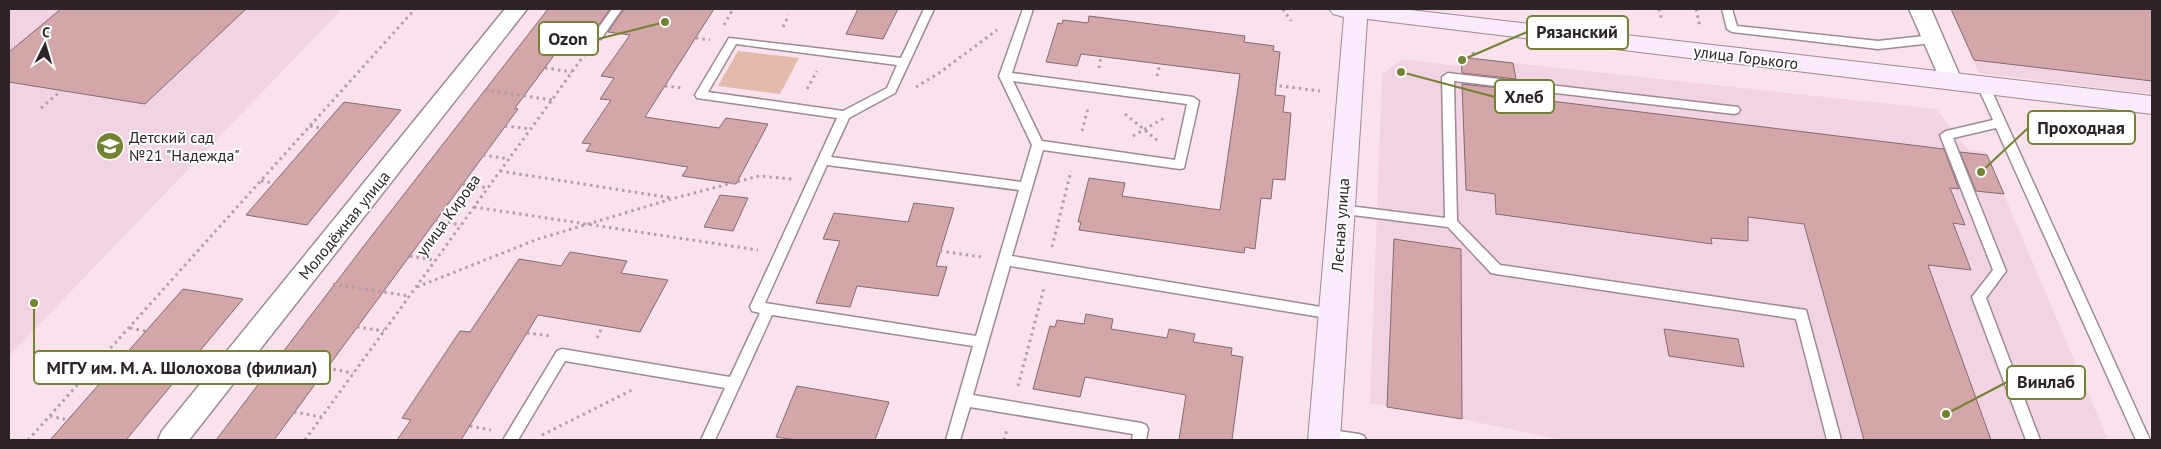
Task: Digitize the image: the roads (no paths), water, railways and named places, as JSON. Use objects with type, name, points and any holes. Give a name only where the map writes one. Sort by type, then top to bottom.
[{"type":"street","name":"Молодёжная улица","points":[[172,440],[516,9]]},
{"type":"street","name":"улица Горького","points":[[1351,9],[2152,105]]},
{"type":"street","name":"Лесная улица","points":[[1324,438],[1341,210],[1351,9]]},
{"type":"street","points":[[1920,9],[1951,81]]},
{"type":"lane","points":[[597,37],[618,9]]},
{"type":"lane","points":[[928,9],[891,90],[844,116],[757,307],[982,342]]},
{"type":"lane","points":[[954,440],[1038,145],[1005,76],[1028,9]]},
{"type":"lane","points":[[1727,9],[1732,28],[1870,44],[1894,44],[1932,39]]},
{"type":"lane","points":[[844,116],[701,95],[733,40],[904,62]]},
{"type":"lane","points":[[1005,76],[1193,101],[1180,165],[1038,145]]},
{"type":"lane","points":[[1451,223],[1448,77],[1734,110]]},
{"type":"lane","points":[[1983,85],[2143,440]]},
{"type":"lane","points":[[2000,123],[1946,135],[2000,271],[1979,297],[2034,440]]},
{"type":"lane","points":[[824,160],[1026,187]]},
{"type":"lane","points":[[1341,210],[1451,223],[1496,269],[1801,314],[1834,440]]},
{"type":"lane","points":[[1005,260],[1333,314]]},
{"type":"lane","points":[[708,440],[768,309]]},
{"type":"lane","points":[[510,440],[562,355],[734,384]]},
{"type":"lane","points":[[965,400],[1142,429],[1139,440]]},
{"type":"lane","points":[[1324,438],[1359,440]]},
{"type":"place","name":"Ozon","points":[[665,22]]},
{"type":"place","name":"Рязанский","points":[[1462,60]]},
{"type":"place","name":"Хлеб","points":[[1401,72]]},
{"type":"place","name":"Детский сад №21 \"Надежда\"","points":[[110,146]]},
{"type":"place","name":"Проходная","points":[[1981,172]]},
{"type":"place","name":"МГГУ им. М. А. Шолохова (филиал)","points":[[34,303]]},
{"type":"place","name":"Винлаб","points":[[1946,414]]}]
